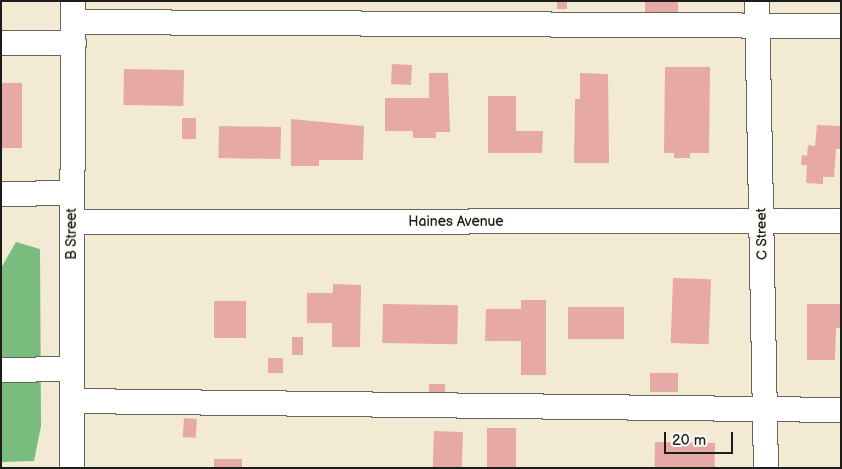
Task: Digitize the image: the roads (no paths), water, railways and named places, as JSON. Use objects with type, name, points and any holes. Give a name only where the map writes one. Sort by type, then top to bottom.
[{"type":"street","name":"C Street","points":[[757,1],[766,468]]},
{"type":"street","points":[[1,42],[73,22],[841,26]]},
{"type":"street","name":"B Street","points":[[72,468],[73,22]]},
{"type":"street","points":[[1,194],[72,194]]},
{"type":"street","name":"Haines Avenue","points":[[72,222],[841,221]]},
{"type":"street","points":[[1,370],[72,369]]},
{"type":"street","points":[[72,401],[841,410]]}]
